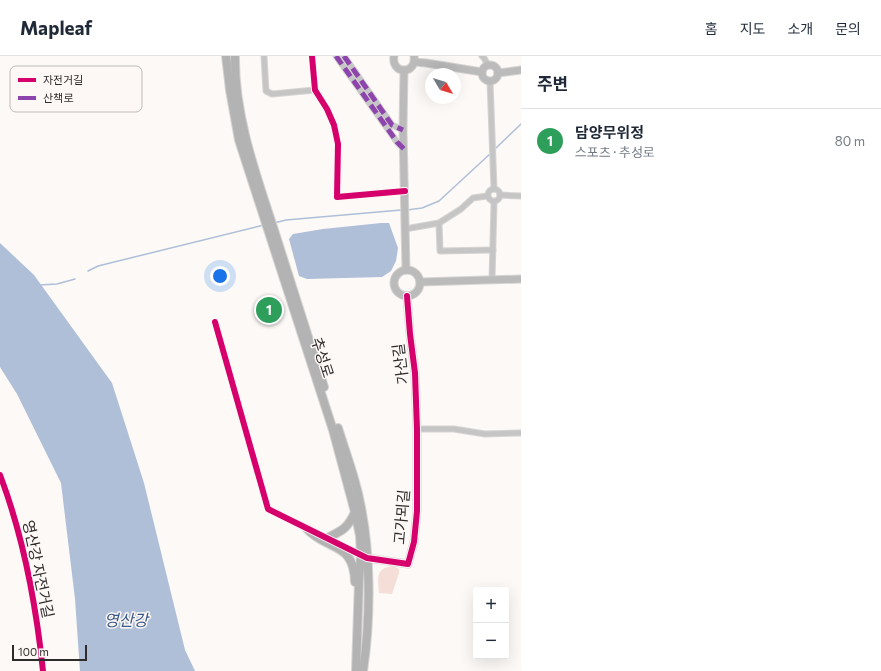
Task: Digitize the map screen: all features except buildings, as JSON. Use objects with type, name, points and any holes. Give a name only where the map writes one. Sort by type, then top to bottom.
[{"type":"main road","name":"추성로","points":[[226,56],[230,90],[239,140],[272,234],[333,430],[355,512],[364,557],[359,580],[356,671]]},
{"type":"main road","name":"추성로","points":[[235,56],[236,86],[240,108],[265,212]]},
{"type":"main road","name":"추성로","points":[[272,234],[352,469],[359,498],[364,524],[364,557],[368,629],[363,671]]},
{"type":"main road","points":[[327,538],[343,530],[348,525],[355,512]]},
{"type":"main road","points":[[307,529],[313,535],[343,550],[354,567],[356,596],[355,634],[357,652]]},
{"type":"street","points":[[264,56],[266,91],[272,94],[315,90]]},
{"type":"street","points":[[312,56],[315,90],[327,109],[334,125],[338,144],[337,197],[405,191]]},
{"type":"street","points":[[336,56],[397,142],[404,149]]},
{"type":"street","points":[[344,56],[392,125],[403,130]]},
{"type":"street","points":[[394,56],[395,65],[400,70],[411,68],[415,59],[426,63],[482,72]]},
{"type":"street","points":[[482,56],[488,65],[496,68],[498,73],[495,80],[490,81],[484,79],[482,72],[488,65]]},
{"type":"street","points":[[404,70],[403,130],[406,270]]},
{"type":"street","points":[[498,73],[521,70]]},
{"type":"street","points":[[490,81],[492,168],[494,189],[498,191],[500,195]]},
{"type":"street","points":[[487,196],[490,190],[494,189]]},
{"type":"street","points":[[500,195],[521,196]]},
{"type":"street","points":[[494,202],[498,200],[500,195]]},
{"type":"street","points":[[405,229],[439,223],[462,208],[473,198],[487,196]]},
{"type":"street","points":[[487,196],[490,201],[494,202]]},
{"type":"street","points":[[492,280],[494,202]]},
{"type":"street","points":[[439,223],[440,251],[492,250]]},
{"type":"street","points":[[406,270],[417,274],[420,282],[420,286],[415,293],[407,296],[396,291],[394,284],[396,276],[402,271],[406,270]]},
{"type":"street","points":[[420,282],[521,279]]},
{"type":"street","name":"가산길","points":[[407,296],[415,373],[417,429]]},
{"type":"street","points":[[215,322],[268,509],[364,557]]},
{"type":"street","points":[[417,429],[454,429],[485,434],[521,433]]},
{"type":"street","name":"고가뫼길","points":[[364,557],[408,564],[414,542],[417,511],[417,429]]},
{"type":"shaded area","points":[[394,566],[399,569],[399,573],[392,594],[379,593],[379,574],[384,569]]},
{"type":"water","points":[[389,223],[398,248],[396,261],[391,271],[382,277],[307,279],[299,276],[289,239],[293,234],[323,229]]},
{"type":"water","name":"영산강","points":[[0,243],[34,275],[112,383],[144,483],[185,650],[195,671],[80,671],[75,599],[61,483],[17,394],[0,367]]},
{"type":"waterway","points":[[495,149],[521,124]]},
{"type":"waterway","points":[[407,210],[422,208],[439,201],[491,153]]},
{"type":"waterway","points":[[274,223],[286,220],[401,210]]},
{"type":"waterway","points":[[88,271],[98,266],[264,225]]},
{"type":"waterway","points":[[39,285],[57,284],[75,279]]},
{"type":"marked path","points":[[336,56],[397,142],[404,149]]},
{"type":"marked path","points":[[344,56],[392,125],[403,130]]},
{"type":"cycle path","points":[[312,56],[315,90],[327,109],[334,125],[338,144],[337,197],[405,191]]},
{"type":"cycle path","points":[[215,322],[268,509],[367,558],[408,564],[414,542],[417,511],[417,429],[415,373],[407,296]]},
{"type":"cycle path","name":"영산강 자전거길","points":[[0,475],[16,523],[28,572],[37,621],[43,671]]},
{"type":"place","name":"담양무위정","points":[[269,310]]}]
